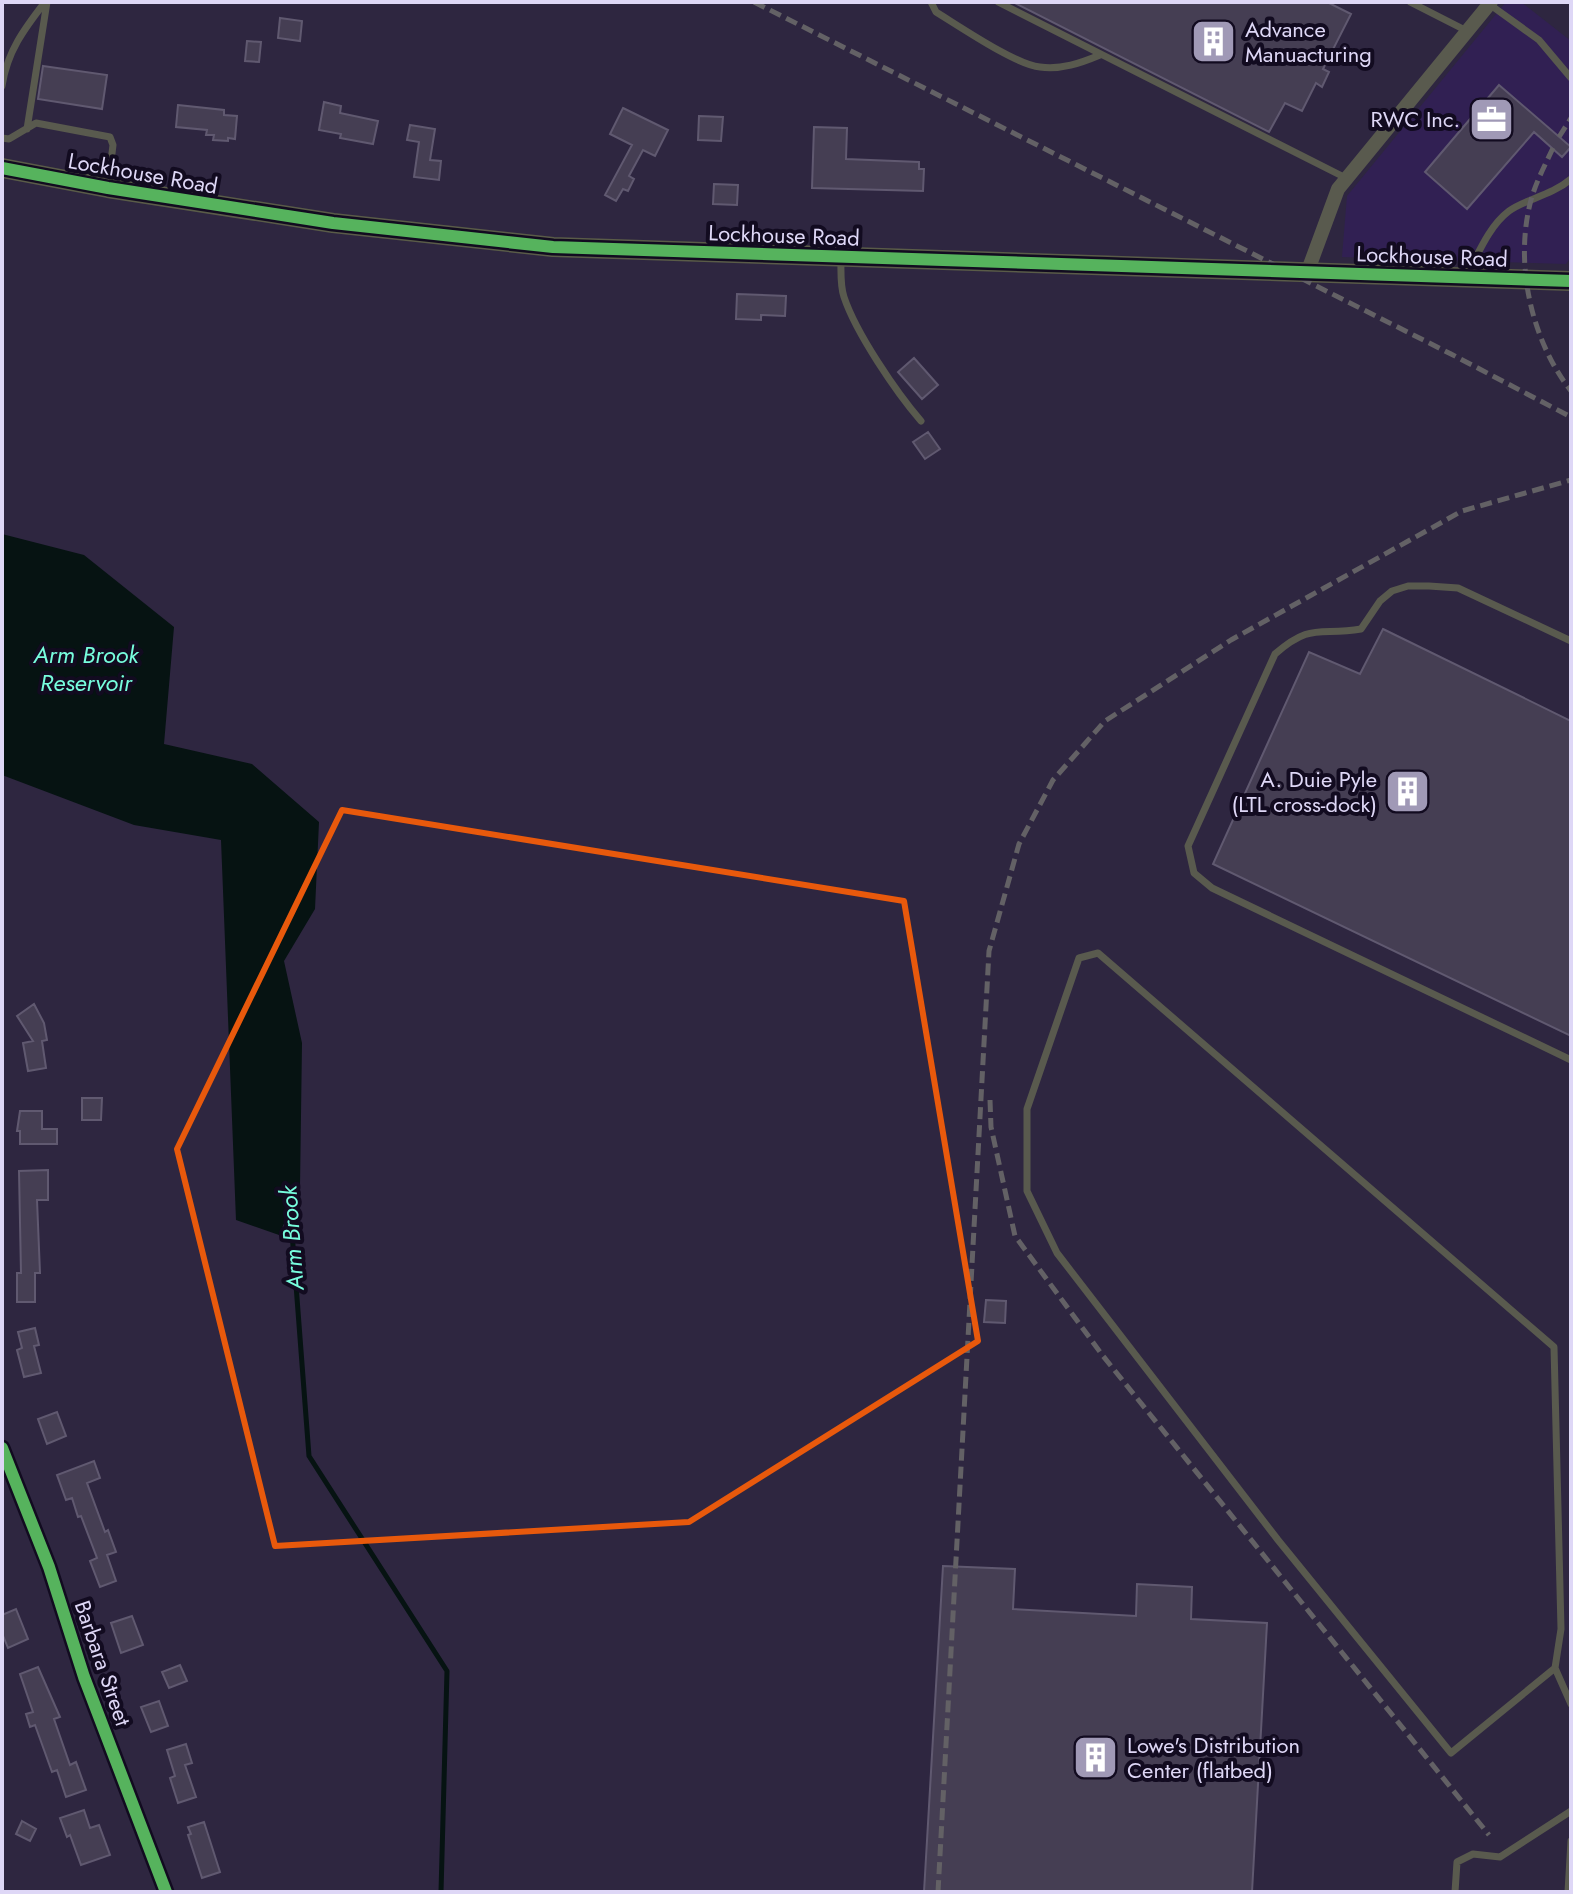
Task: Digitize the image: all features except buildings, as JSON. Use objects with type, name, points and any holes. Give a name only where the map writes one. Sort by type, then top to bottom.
[{"type":"street","points":[[1307,273],[1338,189],[1490,3]]},
{"type":"street","name":"Lockhouse Road","points":[[2,168],[333,223],[480,241],[630,251],[1571,281]]},
{"type":"street","name":"Barbara Street","points":[[2,1448],[49,1567],[84,1677],[166,1892]]},
{"type":"lane","points":[[2,86],[6,63],[19,35],[46,2]]},
{"type":"lane","points":[[27,129],[46,2]]},
{"type":"lane","points":[[931,2],[936,12],[1037,67],[1061,67],[1100,55]]},
{"type":"lane","points":[[998,2],[1346,178]]},
{"type":"lane","points":[[1410,2],[1467,31]]},
{"type":"lane","points":[[1490,3],[1539,40],[1571,78]]},
{"type":"lane","points":[[2,138],[9,139],[36,123],[110,137],[113,145],[108,188]]},
{"type":"lane","points":[[1466,277],[1494,228],[1509,210],[1558,190],[1571,179]]},
{"type":"lane","points":[[842,257],[843,295],[851,313],[898,392],[921,421]]},
{"type":"lane","points":[[1571,641],[1458,588],[1429,586],[1408,586],[1392,591],[1380,601],[1361,629],[1307,633],[1295,637],[1275,654],[1188,846],[1194,873],[1212,888],[1571,1060]]},
{"type":"lane","points":[[1555,1668],[1451,1753],[1278,1540],[1057,1253],[1027,1191],[1027,1109],[1079,958],[1098,953],[1554,1347],[1561,1629],[1555,1668],[1571,1704]]},
{"type":"lane","points":[[1561,1629],[1571,1629]]},
{"type":"lane","points":[[1455,1892],[1457,1862],[1473,1854],[1500,1857],[1571,1811]]},
{"type":"lane","points":[[1568,1892],[1571,1841]]},
{"type":"highlighted area","points":[[342,810],[904,901],[978,1341],[689,1522],[275,1546],[177,1149]]},
{"type":"shaded area","name":"RWC Inc.","points":[[1506,2],[1521,2],[1571,41],[1571,257],[1566,264],[1342,257],[1347,196]]},
{"type":"water","name":"Arm Brook Reservoir","points":[[2,534],[84,555],[174,627],[164,744],[252,764],[319,822],[315,909],[284,961],[302,1043],[300,1187],[279,1235],[236,1220],[221,840],[134,825],[2,775]]},
{"type":"waterway","name":"Arm Brook","points":[[290,1206],[309,1456],[447,1671],[441,1892]]},
{"type":"railway","points":[[754,2],[1571,417]]},
{"type":"railway","points":[[1559,137],[1571,118]]},
{"type":"railway","points":[[1553,148],[1531,200],[1524,249],[1536,325],[1557,371],[1571,391]]},
{"type":"railway","points":[[938,1892],[989,951],[1019,844],[1053,780],[1105,721],[1231,640],[1462,511],[1571,480]]},
{"type":"railway","points":[[990,1100],[991,1127],[1015,1236],[1103,1356],[1489,1835]]},
{"type":"cycle path","points":[[2,168],[333,223],[553,247],[1571,281]]},
{"type":"cycle path","points":[[2,1448],[49,1567],[84,1677],[166,1892]]},
{"type":"place","name":"Advance Manuacturing","points":[[1214,42]]},
{"type":"place","name":"RWC Inc.","points":[[1491,119]]},
{"type":"place","name":"A. Duie Pyle (LTL cross-dock)","points":[[1408,792]]},
{"type":"place","name":"Lowe's Distribution Center (flatbed)","points":[[1096,1758]]}]
